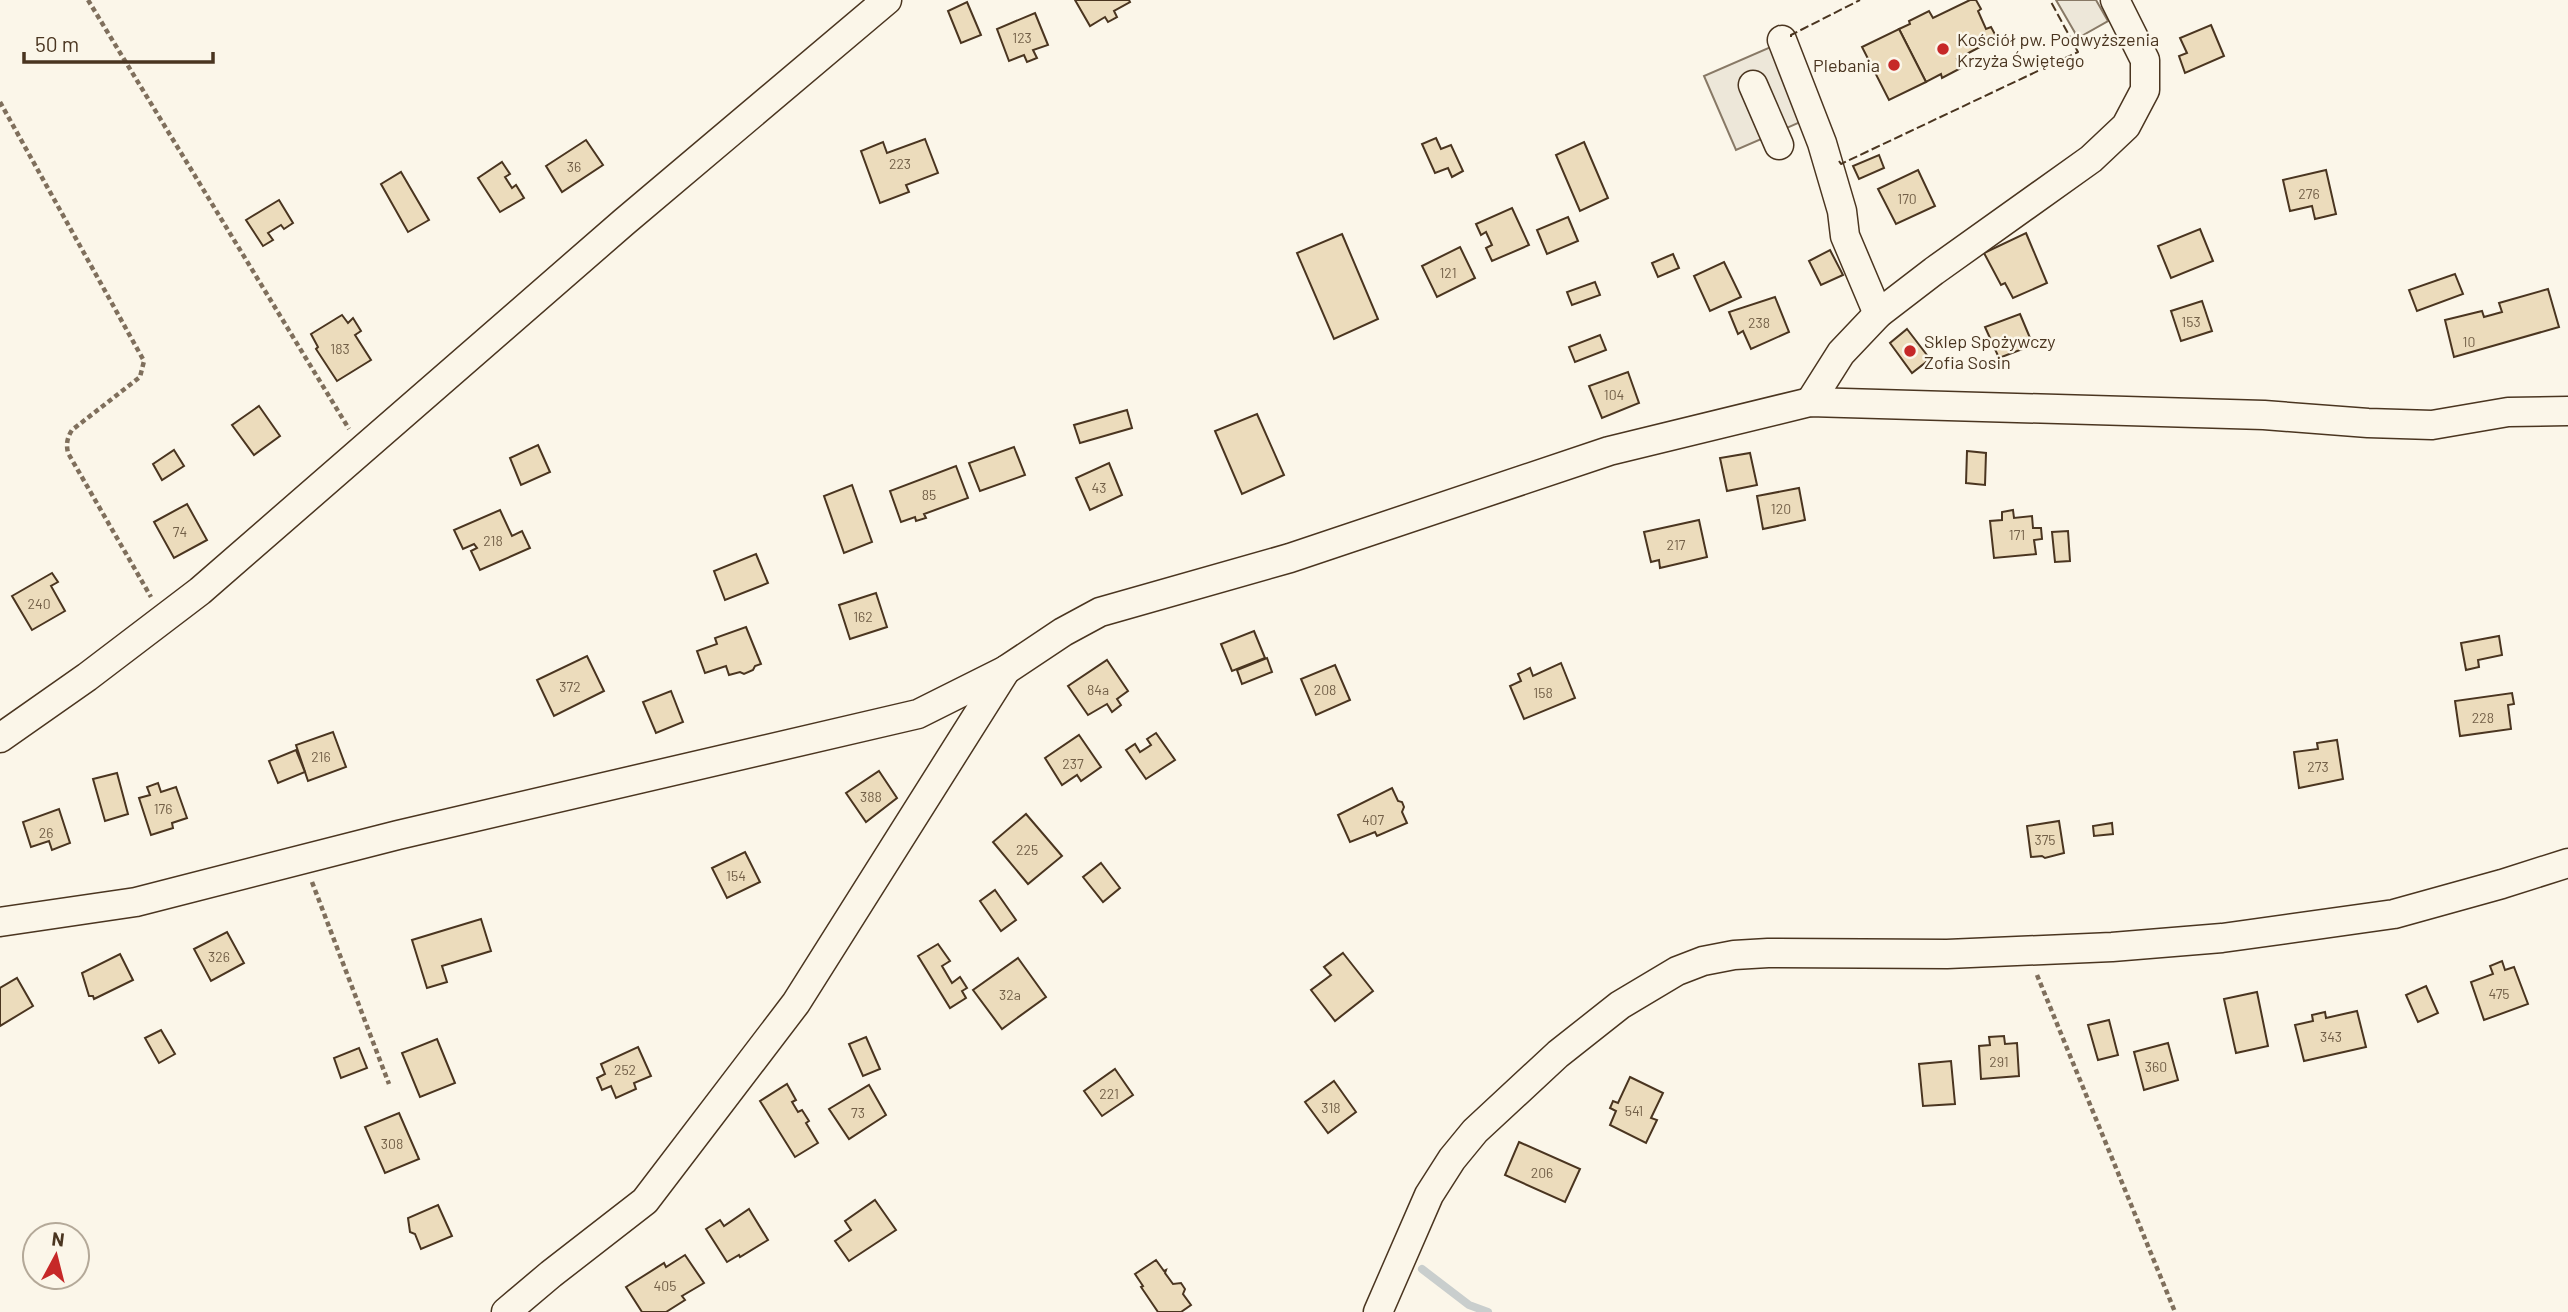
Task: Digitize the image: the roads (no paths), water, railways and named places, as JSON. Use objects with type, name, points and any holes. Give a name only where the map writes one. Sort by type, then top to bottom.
[{"type":"street","points":[[0,738],[87,677],[200,591],[624,222],[887,0]]},
{"type":"street","points":[[1810,402],[1841,354],[1878,314],[1967,246],[2091,159],[2126,126],[2145,90],[2145,60],[2115,0]]},
{"type":"street","points":[[1782,40],[1822,143],[1842,211],[1845,236],[1878,314]]},
{"type":"street","points":[[1753,85],[1779,145]]},
{"type":"street","points":[[0,922],[136,902],[918,714],[1006,670],[1063,632],[1100,612],[1290,558],[1609,451],[1810,402],[2264,415],[2432,425],[2508,412],[2568,411]]},
{"type":"street","points":[[506,1312],[645,1201],[796,1003],[1006,670]]},
{"type":"street","points":[[1378,1312],[1429,1195],[1452,1159],[1475,1131],[1558,1054],[1620,1005],[1677,971],[1703,961],[1734,955],[1768,953],[2028,952],[2222,938],[2406,911],[2568,863]]},
{"type":"waterway","points":[[1422,1269],[1469,1305],[1488,1312]]},
{"type":"place","name":"Kościół pw. Podwyższenia Krzyża Świętego","points":[[1943,49]]},
{"type":"place","name":"Plebania","points":[[1894,65]]},
{"type":"place","name":"Sklep Spożywczy Zofia Sosin","points":[[1910,351]]}]
